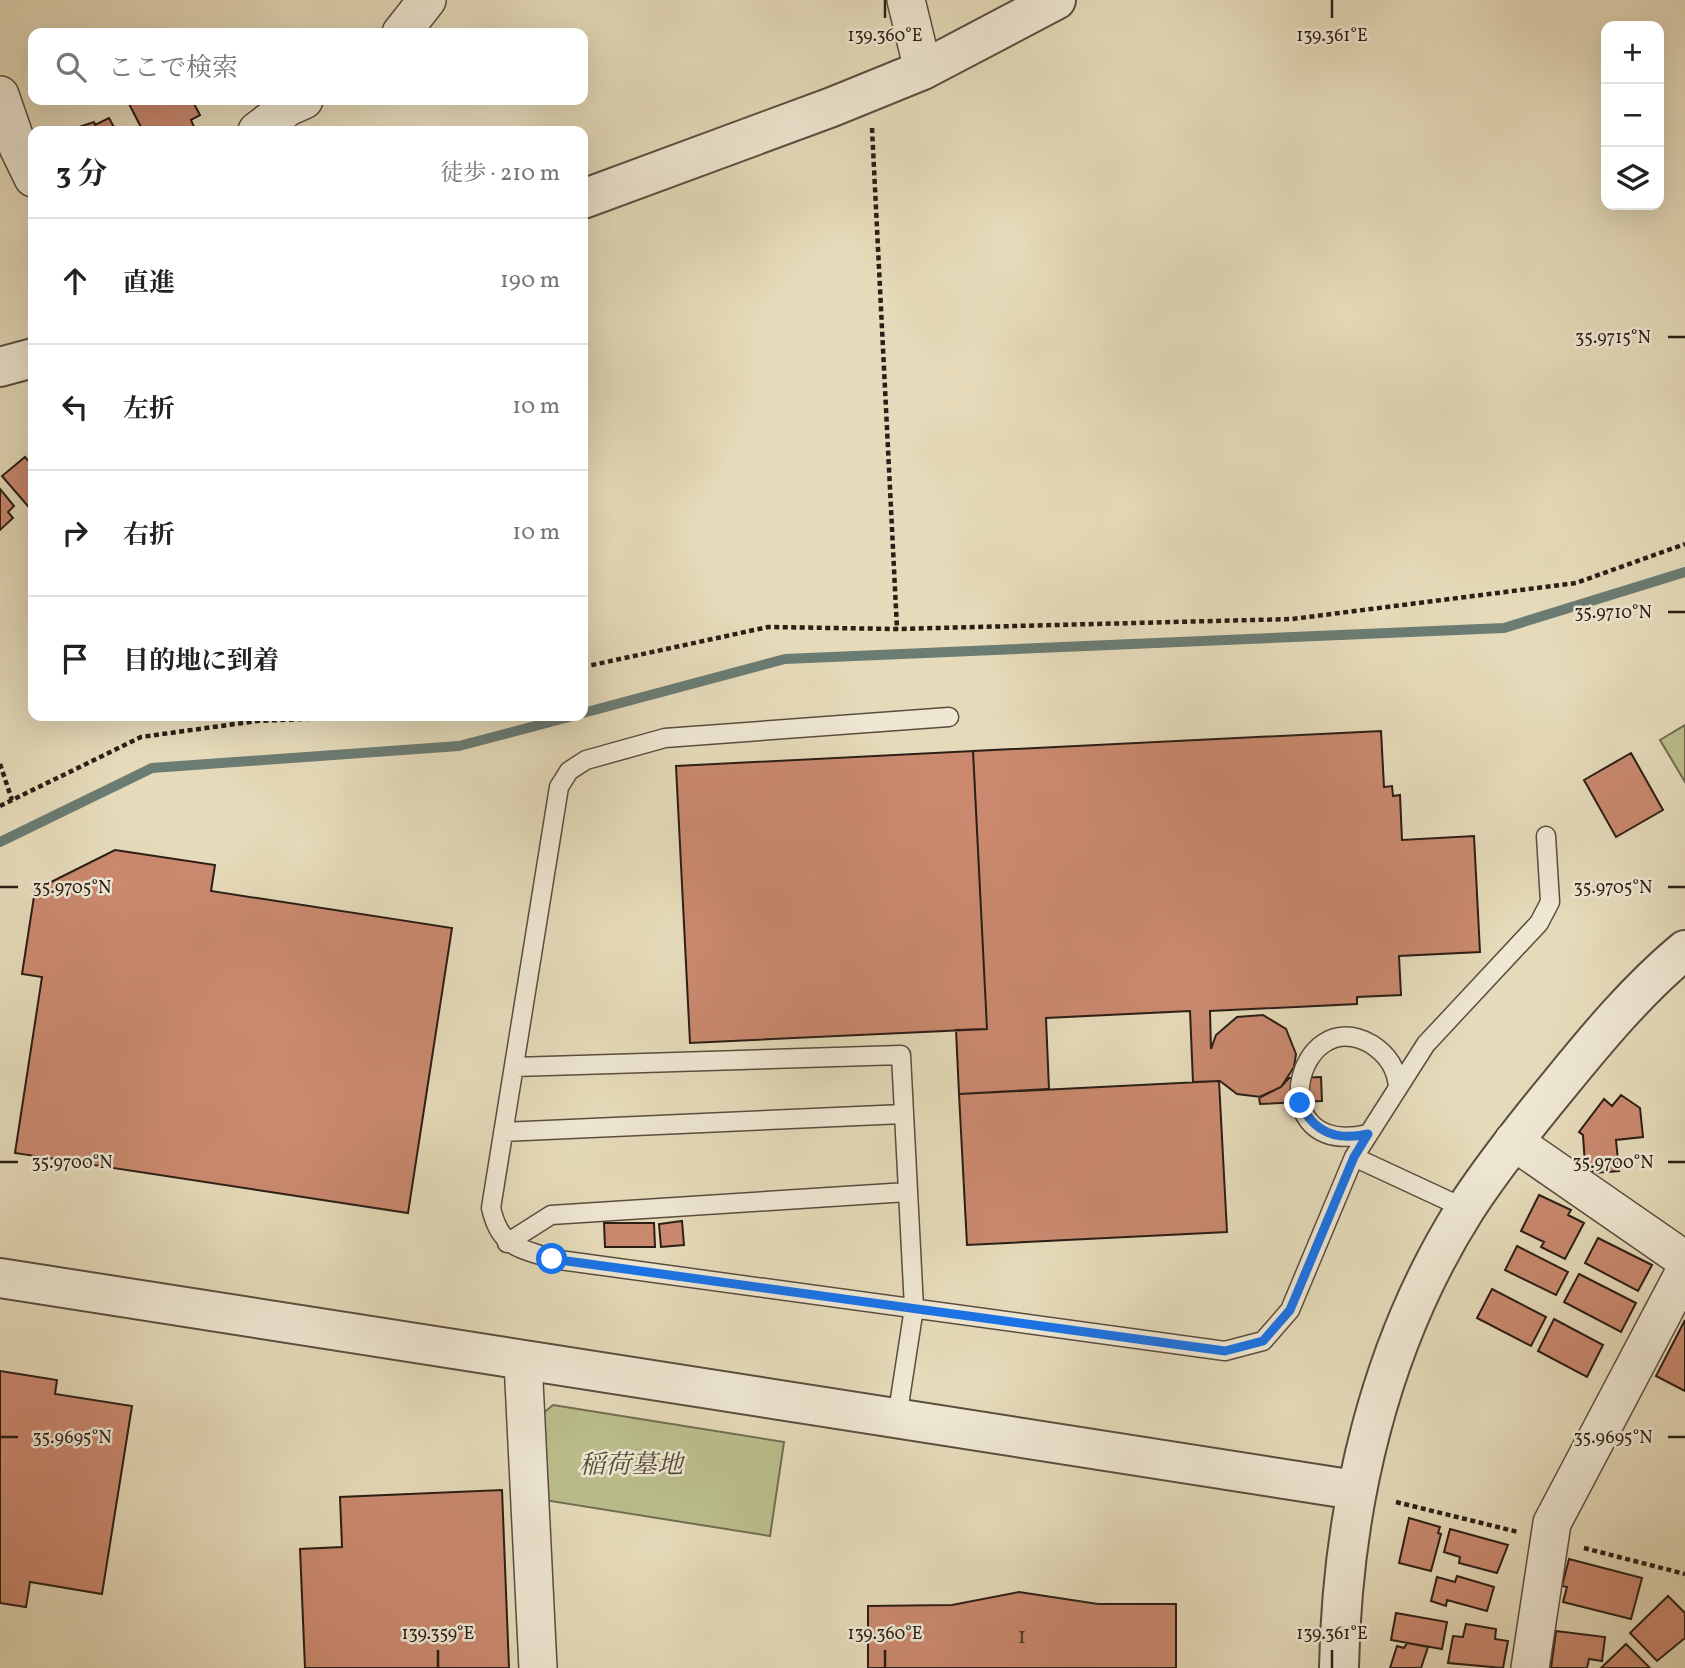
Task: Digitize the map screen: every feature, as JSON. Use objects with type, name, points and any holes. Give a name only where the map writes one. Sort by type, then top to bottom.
[{"type":"street","points":[[405,28],[427,0]]},
{"type":"street","points":[[906,0],[923,70]]},
{"type":"street","points":[[588,197],[923,70],[1056,0]]},
{"type":"street","points":[[0,94],[28,168]]},
{"type":"street","points":[[263,126],[293,105]]},
{"type":"street","points":[[0,367],[28,359]]},
{"type":"street","points":[[1339,1668],[1340,1620],[1355,1490],[1381,1394],[1424,1284],[1466,1209],[1513,1141],[1625,1004],[1685,950]]},
{"type":"street","points":[[1513,1141],[1685,1260]]},
{"type":"street","points":[[1530,1668],[1552,1523],[1685,1271]]},
{"type":"street","points":[[0,1278],[1355,1490]]},
{"type":"street","points":[[523,1361],[538,1668]]},
{"type":"lane","points":[[949,717],[665,738],[586,760],[569,771],[559,787],[491,1208],[495,1226],[507,1244],[552,1259],[1225,1351],[1263,1341],[1290,1310],[1354,1157],[1426,1044],[1539,923],[1550,902],[1546,836]]},
{"type":"lane","points":[[1368,1134],[1349,1138],[1332,1136],[1307,1118],[1297,1088],[1307,1059],[1318,1048],[1332,1040],[1364,1040],[1380,1049],[1391,1062],[1398,1088]]},
{"type":"lane","points":[[514,1067],[901,1055],[914,1308],[897,1419]]},
{"type":"lane","points":[[503,1132],[903,1114]]},
{"type":"lane","points":[[1354,1157],[1466,1209]]},
{"type":"lane","points":[[507,1244],[551,1215],[907,1192]]},
{"type":"path","points":[[870,92],[897,629]]},
{"type":"path","points":[[588,666],[768,627],[897,629],[1292,620],[1577,583],[1685,544]]},
{"type":"path","points":[[0,806],[141,737],[257,721]]},
{"type":"path","points":[[0,764],[12,800]]},
{"type":"green space","points":[[1685,725],[1685,782],[1660,740]]},
{"type":"green space","name":"稲荷墓地","points":[[553,1405],[784,1442],[770,1536],[544,1500],[541,1415]]},
{"type":"building","points":[[130,105],[195,105],[200,115],[191,120],[194,126],[140,126]]},
{"type":"building","points":[[109,118],[113,126],[82,126],[94,122],[95,125]]},
{"type":"building","points":[[25,457],[28,460],[28,506],[2,476]]},
{"type":"building","points":[[0,489],[14,506],[8,512],[13,518],[0,530]]},
{"type":"building","points":[[1381,731],[1384,787],[1392,786],[1393,796],[1400,795],[1402,840],[1474,836],[1480,952],[1399,956],[1401,995],[1357,997],[1357,1004],[1210,1011],[1211,1049],[1216,1035],[1237,1017],[1263,1015],[1286,1029],[1296,1054],[1294,1067],[1281,1087],[1261,1097],[1237,1094],[1220,1081],[1193,1082],[1190,1011],[1046,1018],[1049,1089],[959,1094],[956,1030],[987,1029],[973,751]]},
{"type":"building","points":[[973,751],[987,1029],[690,1043],[676,766]]},
{"type":"building","points":[[1631,753],[1663,810],[1616,837],[1584,780]]},
{"type":"building","points":[[115,850],[215,865],[211,891],[452,928],[408,1213],[15,1153],[42,977],[22,974],[35,890]]},
{"type":"building","points":[[1321,1077],[1322,1101],[1260,1104],[1259,1097],[1281,1087],[1289,1078]]},
{"type":"building","points":[[1219,1081],[1227,1232],[967,1245],[959,1094]]},
{"type":"building","points":[[1621,1095],[1640,1108],[1643,1137],[1616,1140],[1619,1171],[1593,1173],[1593,1164],[1585,1165],[1583,1135],[1579,1132],[1604,1099],[1612,1106]]},
{"type":"building","points":[[1539,1195],[1571,1210],[1568,1215],[1584,1223],[1565,1259],[1541,1247],[1544,1242],[1521,1231]]},
{"type":"building","points":[[682,1221],[684,1245],[661,1247],[659,1224]]},
{"type":"building","points":[[604,1223],[654,1223],[655,1247],[605,1247]]},
{"type":"building","points":[[1598,1238],[1652,1265],[1638,1291],[1585,1263]]},
{"type":"building","points":[[1517,1246],[1568,1272],[1556,1295],[1505,1270]]},
{"type":"building","points":[[1579,1274],[1636,1303],[1621,1332],[1564,1302]]},
{"type":"building","points":[[1492,1289],[1546,1317],[1531,1346],[1477,1318]]},
{"type":"building","points":[[1554,1319],[1603,1345],[1587,1377],[1538,1351]]},
{"type":"building","points":[[1685,1320],[1685,1391],[1656,1376]]},
{"type":"building","points":[[0,1371],[57,1380],[55,1394],[132,1406],[102,1594],[30,1582],[26,1607],[0,1603]]},
{"type":"building","points":[[502,1490],[509,1668],[305,1668],[300,1549],[342,1547],[340,1497]]},
{"type":"building","points":[[1409,1518],[1440,1527],[1438,1533],[1441,1534],[1431,1571],[1399,1563]]},
{"type":"building","points":[[1450,1529],[1508,1545],[1497,1573],[1459,1563],[1460,1557],[1444,1552]]},
{"type":"building","points":[[1569,1559],[1642,1578],[1631,1619],[1563,1602],[1567,1587],[1562,1586]]},
{"type":"building","points":[[1457,1576],[1494,1587],[1487,1611],[1447,1600],[1446,1606],[1431,1601],[1437,1577],[1455,1582]]},
{"type":"building","points":[[1019,1592],[1098,1604],[1176,1604],[1176,1668],[868,1668],[868,1606],[952,1605]]},
{"type":"building","points":[[1668,1596],[1685,1613],[1685,1638],[1657,1661],[1630,1633]]},
{"type":"building","points":[[1396,1613],[1447,1622],[1442,1649],[1391,1640]]},
{"type":"building","points":[[1466,1624],[1496,1629],[1495,1639],[1508,1641],[1503,1668],[1448,1663],[1453,1636],[1463,1637]]},
{"type":"building","points":[[1556,1631],[1605,1637],[1602,1661],[1589,1659],[1587,1668],[1551,1668]]},
{"type":"building","points":[[1407,1643],[1428,1647],[1421,1668],[1390,1668],[1397,1646],[1404,1648]]},
{"type":"building","points":[[1626,1644],[1650,1668],[1601,1668]]},
{"type":"waterway","points":[[588,712],[785,659],[1504,628],[1685,572]]},
{"type":"waterway","points":[[0,842],[152,768],[459,746],[554,721]]},
{"type":"route","points":[[552,1259],[1225,1351],[1263,1341],[1290,1310],[1354,1157],[1368,1134],[1349,1138],[1332,1136],[1307,1118],[1300,1103]]}]
